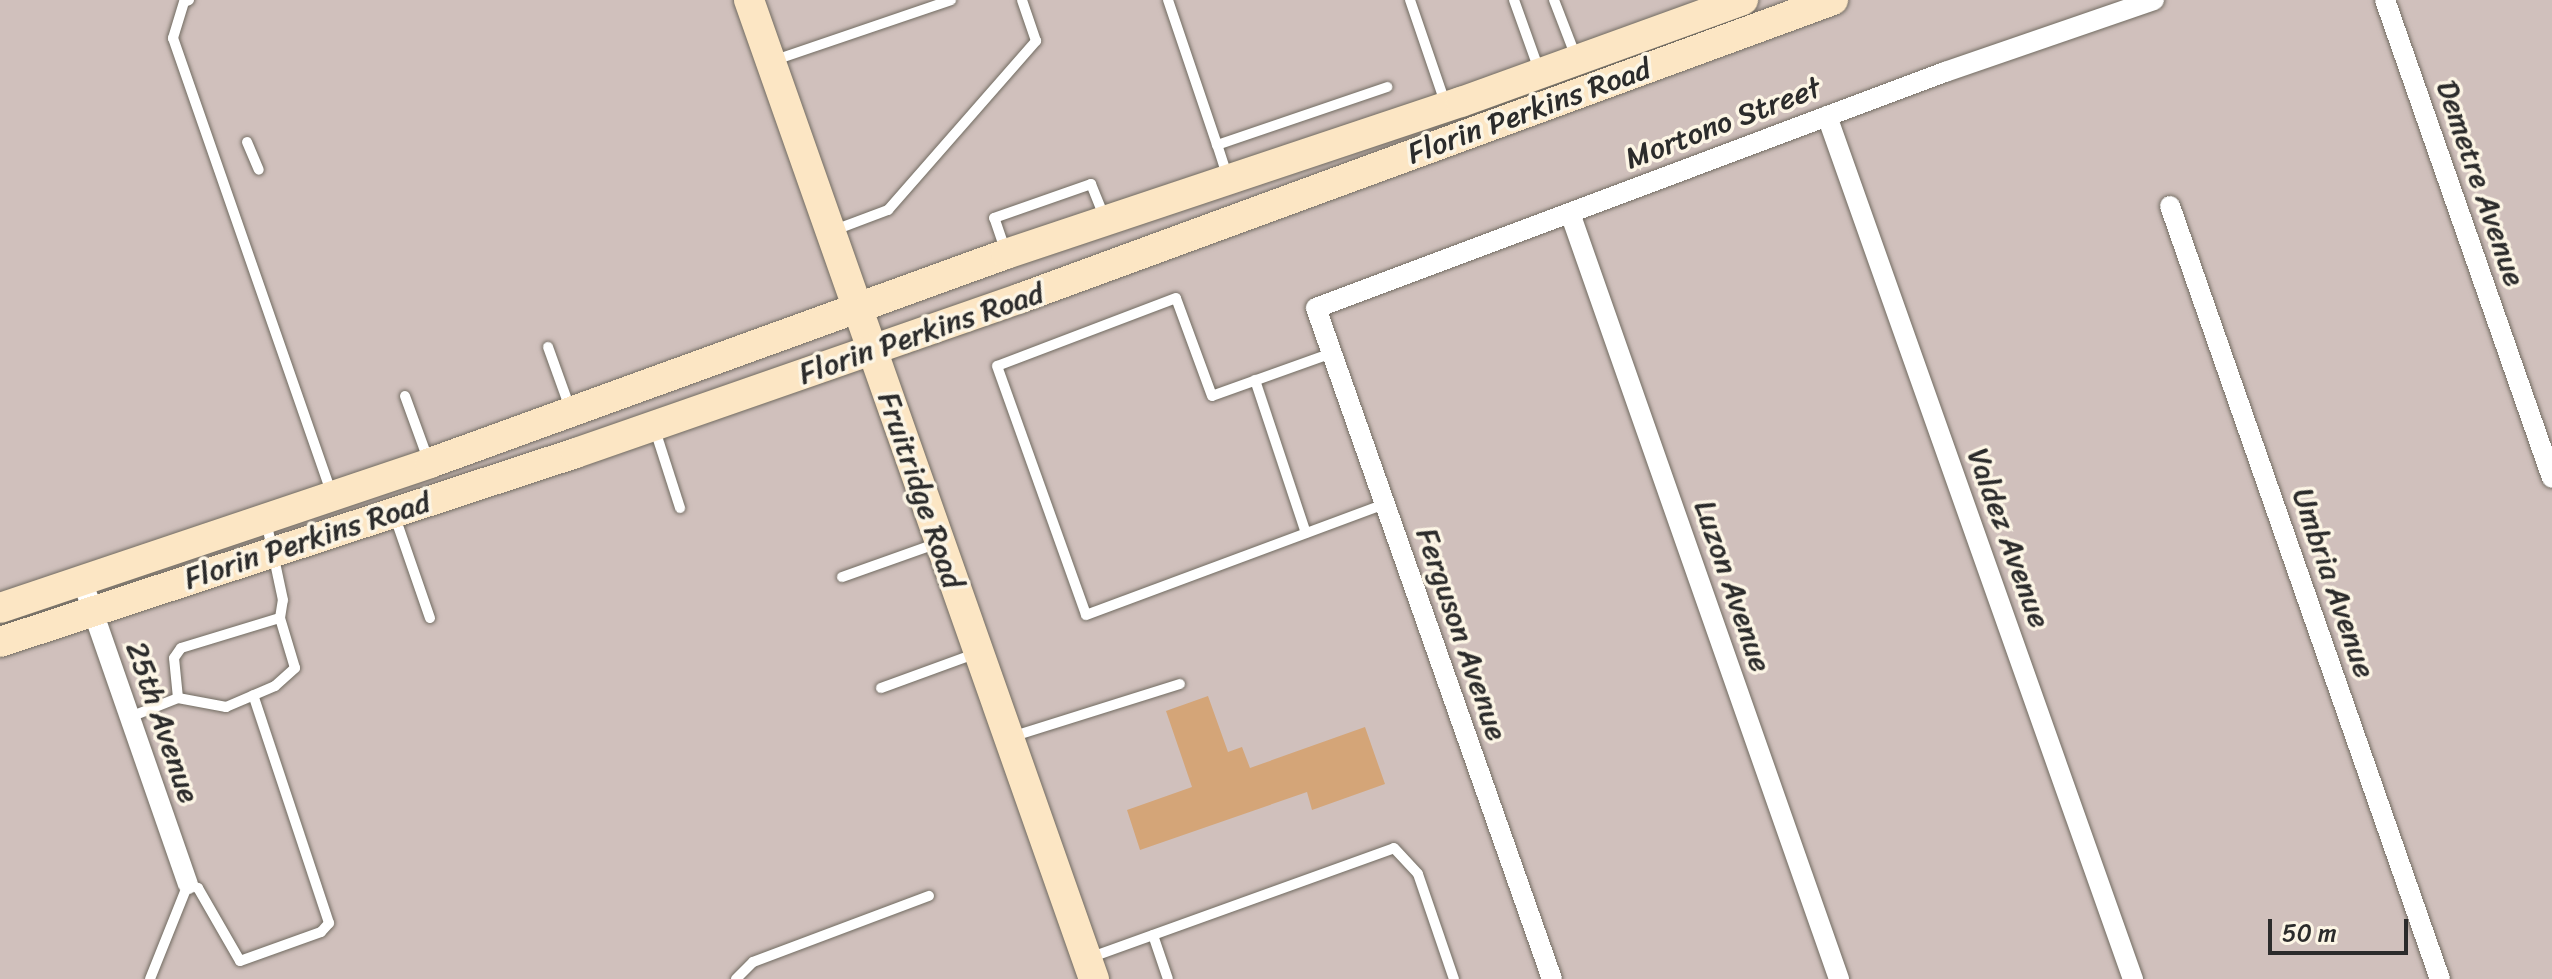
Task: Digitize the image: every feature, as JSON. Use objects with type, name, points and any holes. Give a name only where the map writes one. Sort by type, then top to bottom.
[{"type":"main road","name":"Fruitridge Road","points":[[749,0],[1090,969]]},
{"type":"main road","name":"Florin Perkins Road","points":[[0,642],[653,426],[872,350],[1833,0]]},
{"type":"main road","name":"Florin Perkins Road","points":[[0,608],[569,415],[1006,254],[1447,107],[1724,3]]},
{"type":"main road","points":[[527,468],[525,456],[531,444],[569,415]]},
{"type":"street","name":"Mortono Street","points":[[1316,308],[1827,116],[2154,0]]},
{"type":"street","name":"Demetre Avenue","points":[[2385,0],[2552,478]]},
{"type":"street","name":"Valdez Avenue","points":[[1827,116],[2133,979]]},
{"type":"street","name":"Umbria Avenue","points":[[2170,206],[2440,979]]},
{"type":"street","name":"Luzon Avenue","points":[[1570,213],[1839,979]]},
{"type":"street","name":"Ferguson Avenue","points":[[1316,308],[1552,979]]},
{"type":"street","name":"25th Avenue","points":[[82,580],[188,884]]},
{"type":"lane","points":[[189,0],[173,38],[334,497]]},
{"type":"lane","points":[[771,61],[951,0]]},
{"type":"lane","points":[[830,231],[888,210],[1036,41],[1022,0]]},
{"type":"lane","points":[[1168,0],[1228,180]]},
{"type":"lane","points":[[1410,0],[1447,107]]},
{"type":"lane","points":[[1514,0],[1540,73]]},
{"type":"lane","points":[[1554,0],[1588,88]]},
{"type":"lane","points":[[1217,145],[1387,87]]},
{"type":"lane","points":[[247,142],[259,170]]},
{"type":"lane","points":[[1006,254],[994,218],[1091,184],[1106,221]]},
{"type":"lane","points":[[1332,353],[1212,396],[1176,298],[997,366],[1086,615],[1385,504]]},
{"type":"lane","points":[[548,347],[569,415]]},
{"type":"lane","points":[[1255,380],[1306,533]]},
{"type":"lane","points":[[405,396],[430,463]]},
{"type":"lane","points":[[653,426],[680,508]]},
{"type":"lane","points":[[393,511],[430,618]]},
{"type":"lane","points":[[130,717],[178,698],[226,707],[275,686],[295,668],[280,618],[283,600],[266,519]]},
{"type":"lane","points":[[842,577],[939,543]]},
{"type":"lane","points":[[178,698],[174,658],[181,648],[280,618]]},
{"type":"lane","points":[[881,688],[978,653]]},
{"type":"lane","points":[[1009,738],[1180,684]]},
{"type":"lane","points":[[150,979],[188,884],[198,888],[240,961],[321,932],[329,923],[253,695]]},
{"type":"lane","points":[[1090,969],[1153,935],[1394,848],[1418,874],[1454,979]]},
{"type":"lane","points":[[736,979],[753,962],[929,896]]},
{"type":"lane","points":[[1153,935],[1168,979]]},
{"type":"shaded area","points":[[0,0],[2552,0],[2552,979],[0,979]]},
{"type":"building","points":[[1208,696],[1228,752],[1242,747],[1250,768],[1365,727],[1385,784],[1312,810],[1307,792],[1140,850],[1127,810],[1192,787],[1166,711]]}]
